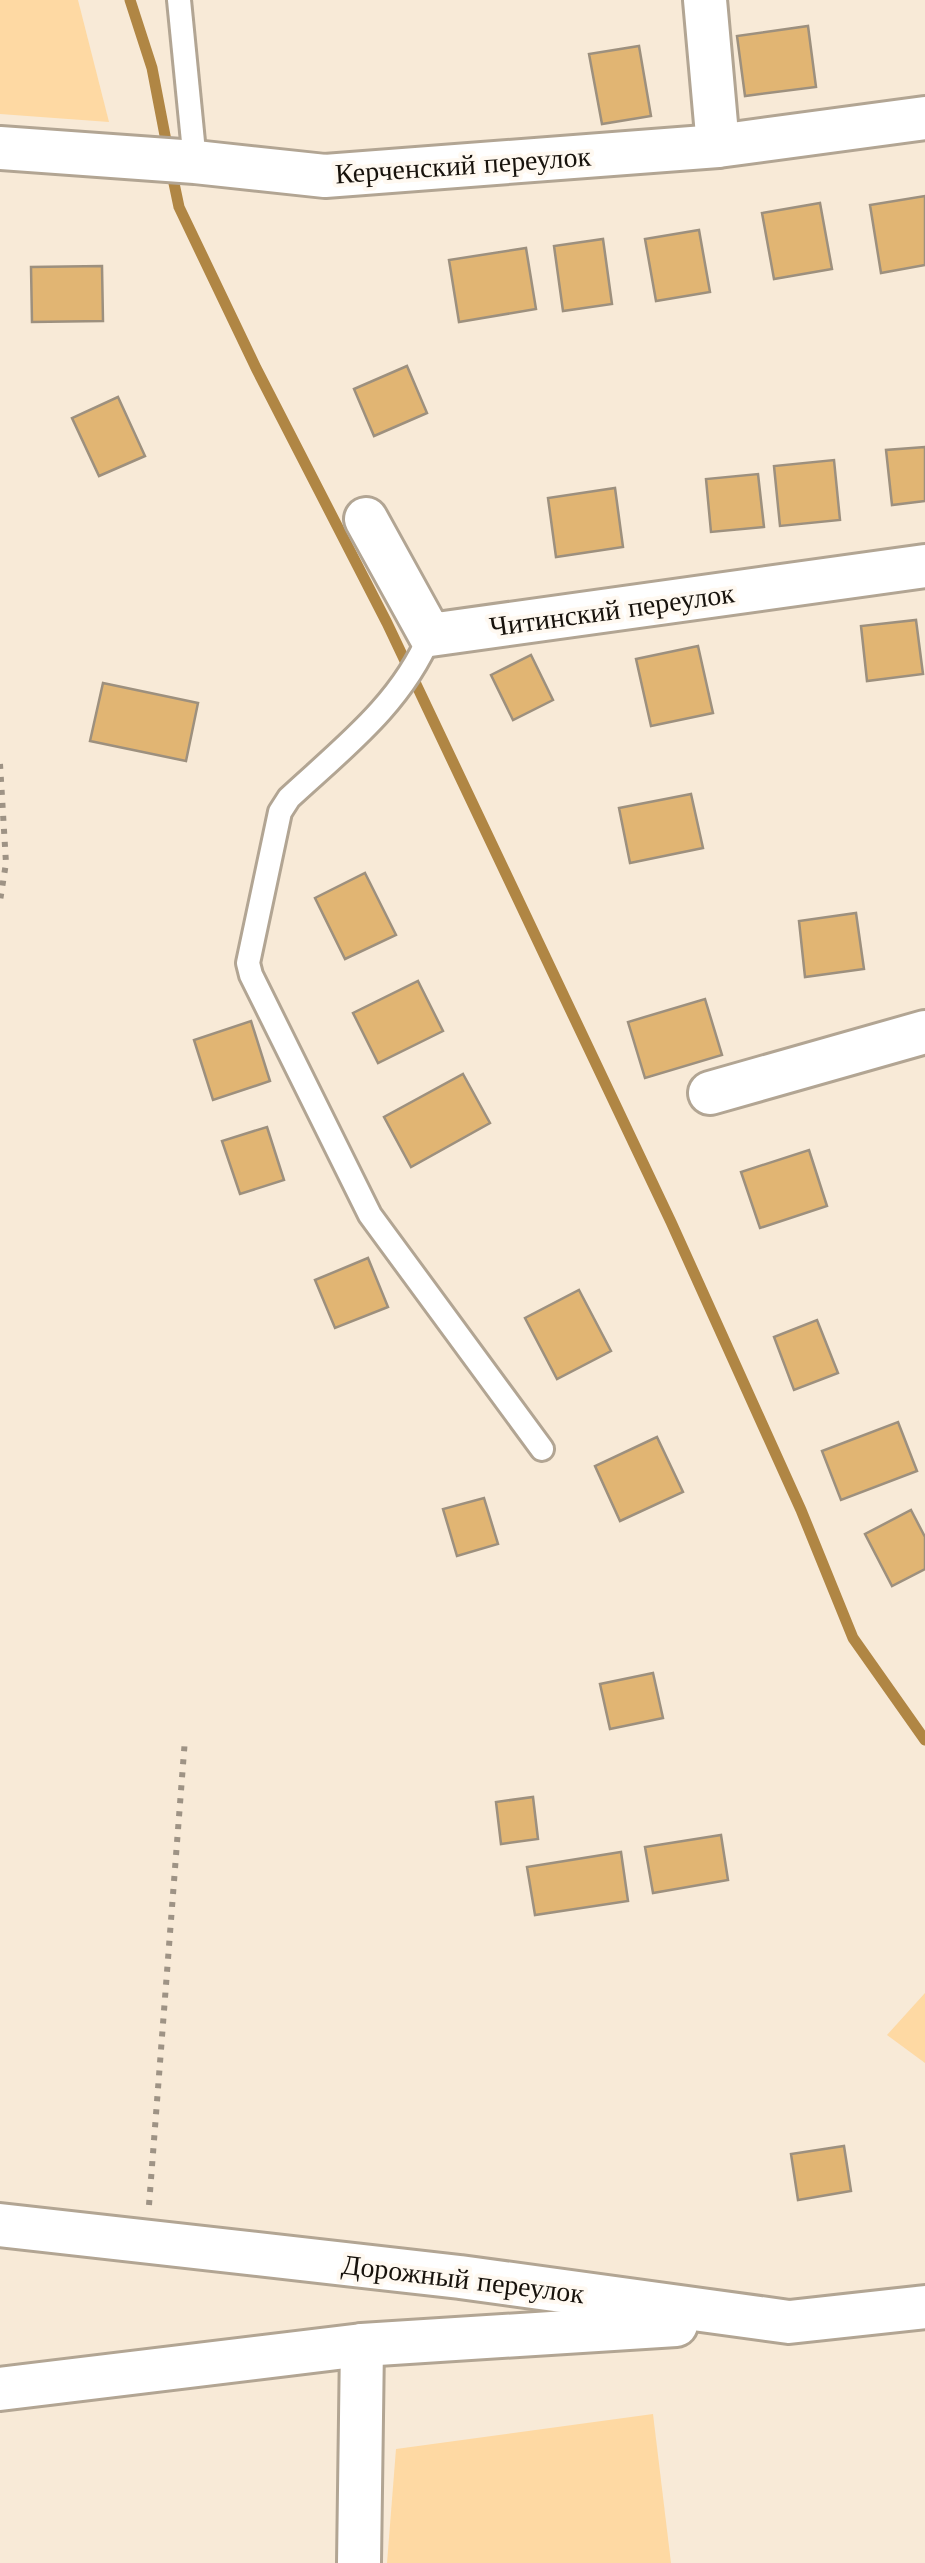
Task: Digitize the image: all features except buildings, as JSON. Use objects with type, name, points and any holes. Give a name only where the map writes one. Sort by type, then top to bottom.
[{"type":"street","points":[[705,0],[718,146]]},
{"type":"street","name":"Керченский переулок","points":[[0,148],[325,176],[718,146],[925,118]]},
{"type":"street","points":[[366,519],[423,650]]},
{"type":"street","name":"Читинский переулок","points":[[423,650],[925,566]]},
{"type":"street","points":[[710,1093],[925,1032]]},
{"type":"street","name":"Дорожный переулок","points":[[0,2224],[460,2277],[789,2322],[925,2307]]},
{"type":"street","points":[[0,2389],[362,2345],[789,2322]]},
{"type":"street","points":[[359,2563],[362,2345]]},
{"type":"lane","points":[[179,0],[195,162]]},
{"type":"lane","points":[[423,650],[385,709],[289,798],[280,812],[248,962],[370,1215],[542,1449]]},
{"type":"path","points":[[0,764],[6,863],[0,901]]},
{"type":"path","points":[[146,2241],[186,1739]]},
{"type":"shaded area","points":[[0,0],[78,0],[109,122],[0,114]]},
{"type":"shaded area","points":[[925,1993],[925,2063],[887,2035]]},
{"type":"shaded area","points":[[653,2414],[671,2563],[387,2563],[396,2449]]},
{"type":"waterway","points":[[130,0],[152,68],[168,151]]},
{"type":"waterway","points":[[171,169],[179,207],[256,368],[387,623],[671,1222],[801,1510],[853,1638],[925,1740]]}]
